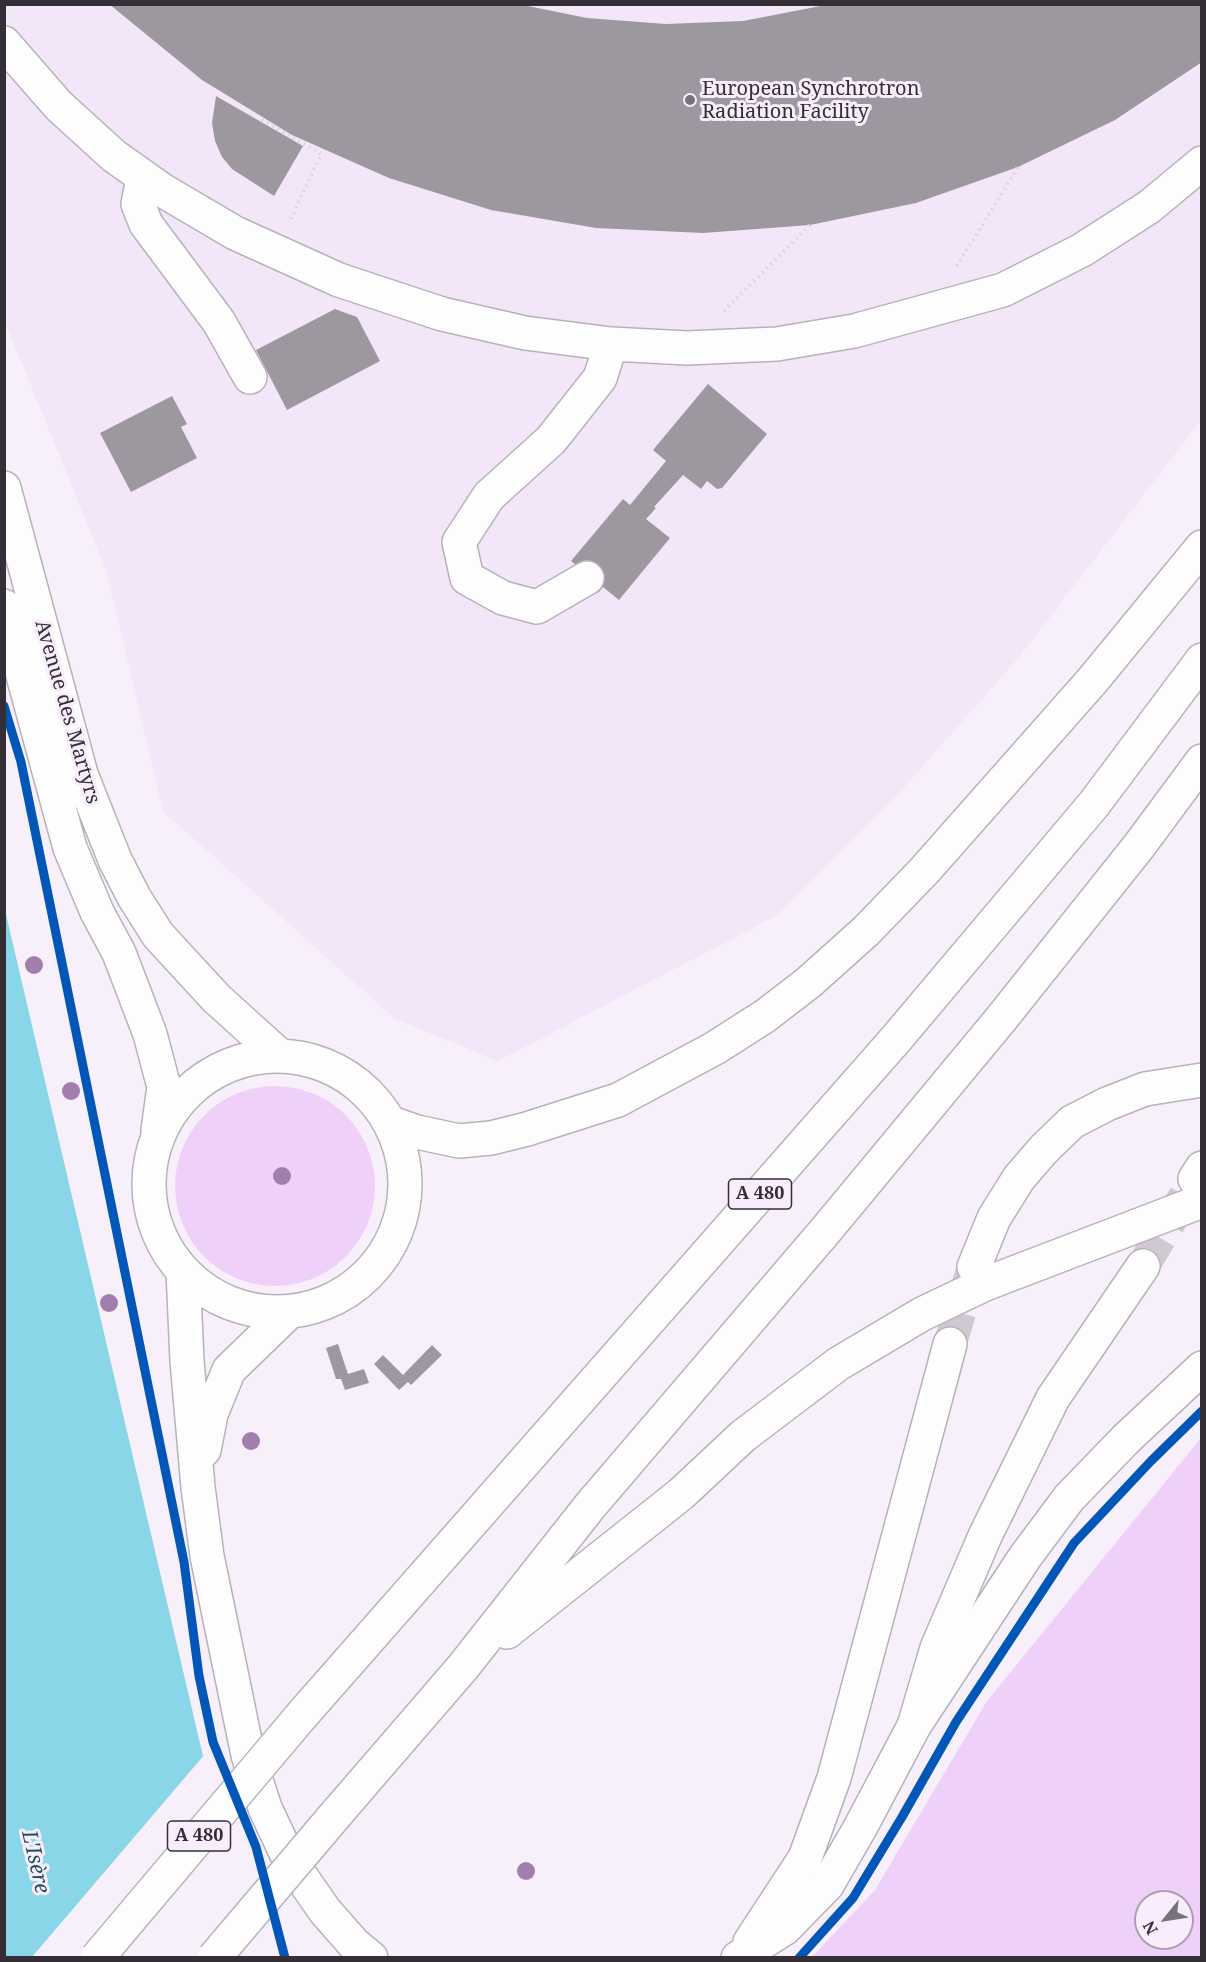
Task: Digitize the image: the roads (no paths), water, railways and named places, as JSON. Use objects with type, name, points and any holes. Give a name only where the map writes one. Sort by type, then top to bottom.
[{"type":"main road","points":[[4,43],[59,106],[114,156],[162,190],[234,233],[339,280],[442,314],[525,333],[611,344],[687,348],[777,344],[854,331],[1003,290],[1082,250],[1149,207],[1202,163]]},
{"type":"main road","points":[[143,177],[138,204],[146,224],[219,322],[250,378]]},
{"type":"main road","points":[[587,578],[537,606],[503,598],[467,578],[459,542],[489,496],[550,440],[600,378],[611,344]]},
{"type":"main road","name":"Avenue des Martyrs","points":[[4,488],[81,774],[115,860],[158,935],[216,998],[279,1055]]},
{"type":"main road","points":[[391,1123],[417,1132],[459,1141],[491,1138],[527,1129],[618,1100],[715,1048],[765,1016],[808,983],[866,931],[924,871],[1092,681],[1202,547]]},
{"type":"main road","name":"Avenue des Martyrs","points":[[4,606],[70,848],[97,912],[119,953],[150,1034],[164,1087],[156,1141]]},
{"type":"main road","name":"A 480","points":[[97,1958],[302,1715],[896,1039],[1094,804],[1202,660]]},
{"type":"main road","points":[[214,1958],[463,1666],[590,1506],[826,1230],[1001,1019],[1139,846],[1202,761]]},
{"type":"main road","points":[[279,1055],[323,1064],[363,1087],[391,1123],[405,1163],[405,1206],[391,1246],[364,1280],[329,1303],[288,1313],[249,1310],[213,1296],[183,1271],[163,1242],[151,1210],[149,1175],[156,1141],[175,1106],[203,1078],[239,1060],[279,1055]]},
{"type":"main road","points":[[974,1267],[994,1218],[1019,1178],[1072,1122],[1107,1104],[1145,1089],[1202,1080]]},
{"type":"main road","points":[[463,1666],[681,1494],[743,1436],[838,1364],[922,1314],[1199,1183]]},
{"type":"main road","points":[[914,1726],[945,1628],[985,1536],[1053,1398],[1143,1266]]},
{"type":"main road","points":[[183,1271],[187,1361],[198,1487],[207,1556],[248,1755],[265,1808],[289,1859],[325,1911],[371,1958]]},
{"type":"main road","points":[[198,1487],[211,1414],[229,1370],[288,1313]]},
{"type":"main road","points":[[739,1957],[805,1858],[834,1778],[950,1344]]},
{"type":"main road","points":[[739,1957],[786,1928],[827,1885],[914,1726],[1025,1557],[1070,1498],[1126,1439],[1202,1368]]},
{"type":"water","name":"L'Isère","points":[[5,910],[250,1957],[5,1957]]},
{"type":"tunnel","points":[[1143,1266],[1185,1196]]},
{"type":"tunnel","points":[[950,1344],[972,1272]]},
{"type":"place","name":"European Synchrotron Radiation Facility","points":[[690,100]]}]
